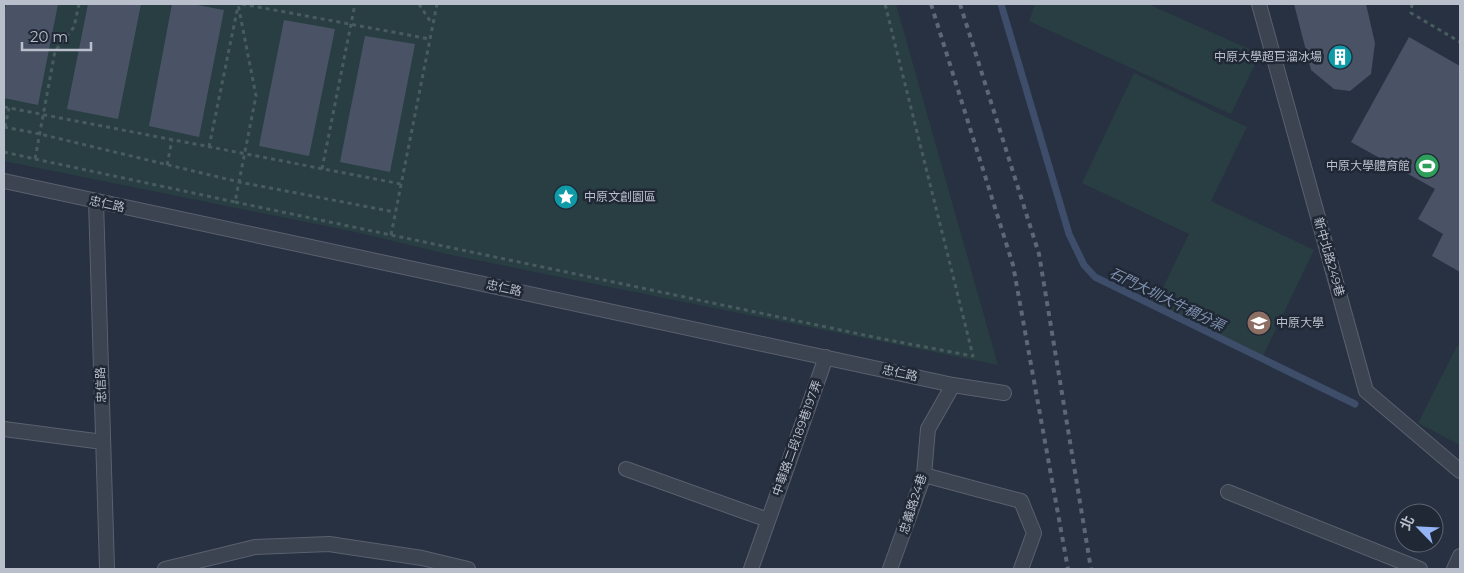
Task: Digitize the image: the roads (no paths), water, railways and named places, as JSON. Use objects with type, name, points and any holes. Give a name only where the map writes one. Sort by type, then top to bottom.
[{"type":"lane","name":"新中北路249巷","points":[[1258,4],[1366,391],[1460,471]]},
{"type":"lane","name":"忠仁路","points":[[4,181],[953,385],[1004,393]]},
{"type":"lane","name":"忠信路","points":[[96,201],[107,569]]},
{"type":"lane","name":"中華路二段189巷197弄","points":[[751,569],[826,357]]},
{"type":"lane","name":"忠義路24巷","points":[[890,569],[924,476],[928,429],[953,385]]},
{"type":"lane","points":[[4,429],[103,442]]},
{"type":"lane","points":[[626,469],[768,520]]},
{"type":"lane","points":[[924,476],[1021,501],[1034,533],[1021,569]]},
{"type":"lane","points":[[1228,492],[1420,569]]},
{"type":"lane","points":[[165,569],[255,547],[329,544],[422,558],[468,569]]},
{"type":"lane","points":[[1454,569],[1460,556]]},
{"type":"waterway","name":"石門大圳大牛稠分渠","points":[[1001,4],[1069,234],[1084,265],[1095,277],[1355,404]]},
{"type":"railway","points":[[931,4],[1013,265],[1068,569]]},
{"type":"railway","points":[[960,4],[1039,254],[1091,569]]},
{"type":"place","name":"中原大學超巨溜冰場","points":[[1340,57]]},
{"type":"place","name":"中原大學體育館","points":[[1427,166]]},
{"type":"place","name":"中原文創園區","points":[[566,197]]},
{"type":"place","name":"中原大學","points":[[1259,323]]}]
